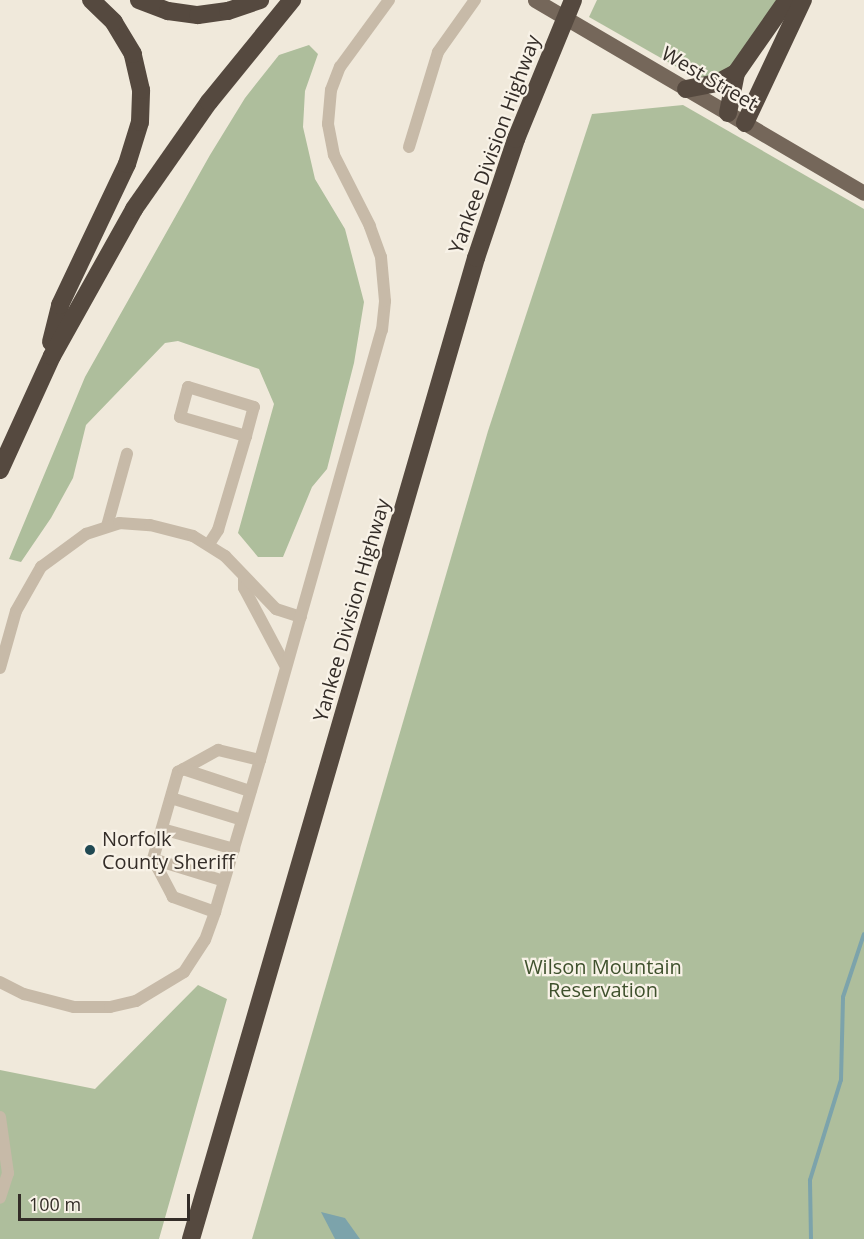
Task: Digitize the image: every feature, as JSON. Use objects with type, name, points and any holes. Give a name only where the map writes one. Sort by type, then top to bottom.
[{"type":"highway","points":[[43,374],[60,305],[127,164],[140,122],[141,90],[133,54],[114,22],[92,0]]},
{"type":"highway","points":[[139,0],[168,11],[198,15],[228,11],[260,0]]},
{"type":"highway","points":[[0,470],[43,374],[92,280],[146,192],[224,83],[292,0]]},
{"type":"highway","name":"Yankee Division Highway","points":[[191,1239],[476,258],[509,159],[573,0]]},
{"type":"highway","points":[[728,113],[736,73],[787,0]]},
{"type":"highway","points":[[745,123],[803,0]]},
{"type":"highway","points":[[686,89],[717,83],[736,73]]},
{"type":"main road","name":"West Street","points":[[535,0],[864,193]]},
{"type":"lane","points":[[0,982],[24,994],[74,1007],[129,1003],[183,972],[205,940],[260,760],[382,330],[385,301],[376,242],[332,149],[328,124],[331,90],[352,45],[389,0]]},
{"type":"lane","points":[[408,147],[438,52],[475,0]]},
{"type":"lane","points":[[209,544],[218,530],[246,436],[254,407],[188,387],[180,417],[246,436]]},
{"type":"lane","points":[[107,526],[127,454]]},
{"type":"lane","points":[[0,668],[16,610],[41,567],[72,542],[107,526],[150,525],[209,544],[276,609],[301,617]]},
{"type":"lane","points":[[244,577],[244,588],[286,667]]},
{"type":"lane","points":[[215,912],[173,897],[153,859],[178,772],[218,750],[260,760]]},
{"type":"lane","points":[[183,769],[250,791]]},
{"type":"lane","points":[[171,798],[242,820]]},
{"type":"lane","points":[[162,829],[234,849]]},
{"type":"lane","points":[[153,859],[224,881]]},
{"type":"lane","points":[[0,1117],[8,1173],[0,1198]]},
{"type":"green space","points":[[597,0],[778,0],[758,34],[724,73],[696,78],[589,17]]},
{"type":"green space","points":[[309,45],[318,54],[305,91],[303,127],[315,179],[345,229],[364,302],[354,363],[327,469],[312,487],[283,557],[258,557],[238,533],[274,404],[259,369],[178,341],[165,343],[86,425],[73,478],[51,518],[21,562],[9,559],[85,377],[210,155],[245,98],[279,55]]},
{"type":"green space","name":"Wilson Mountain Reservation","points":[[683,105],[864,209],[864,1239],[252,1239],[488,431],[592,114]]},
{"type":"green space","points":[[198,985],[227,999],[159,1239],[0,1239],[0,1070],[95,1089]]},
{"type":"water","points":[[321,1212],[345,1218],[360,1239],[335,1239]]},
{"type":"waterway","points":[[811,1239],[810,1180],[841,1080],[843,997],[864,934]]},
{"type":"place","name":"Norfolk County Sheriff","points":[[90,850]]}]
